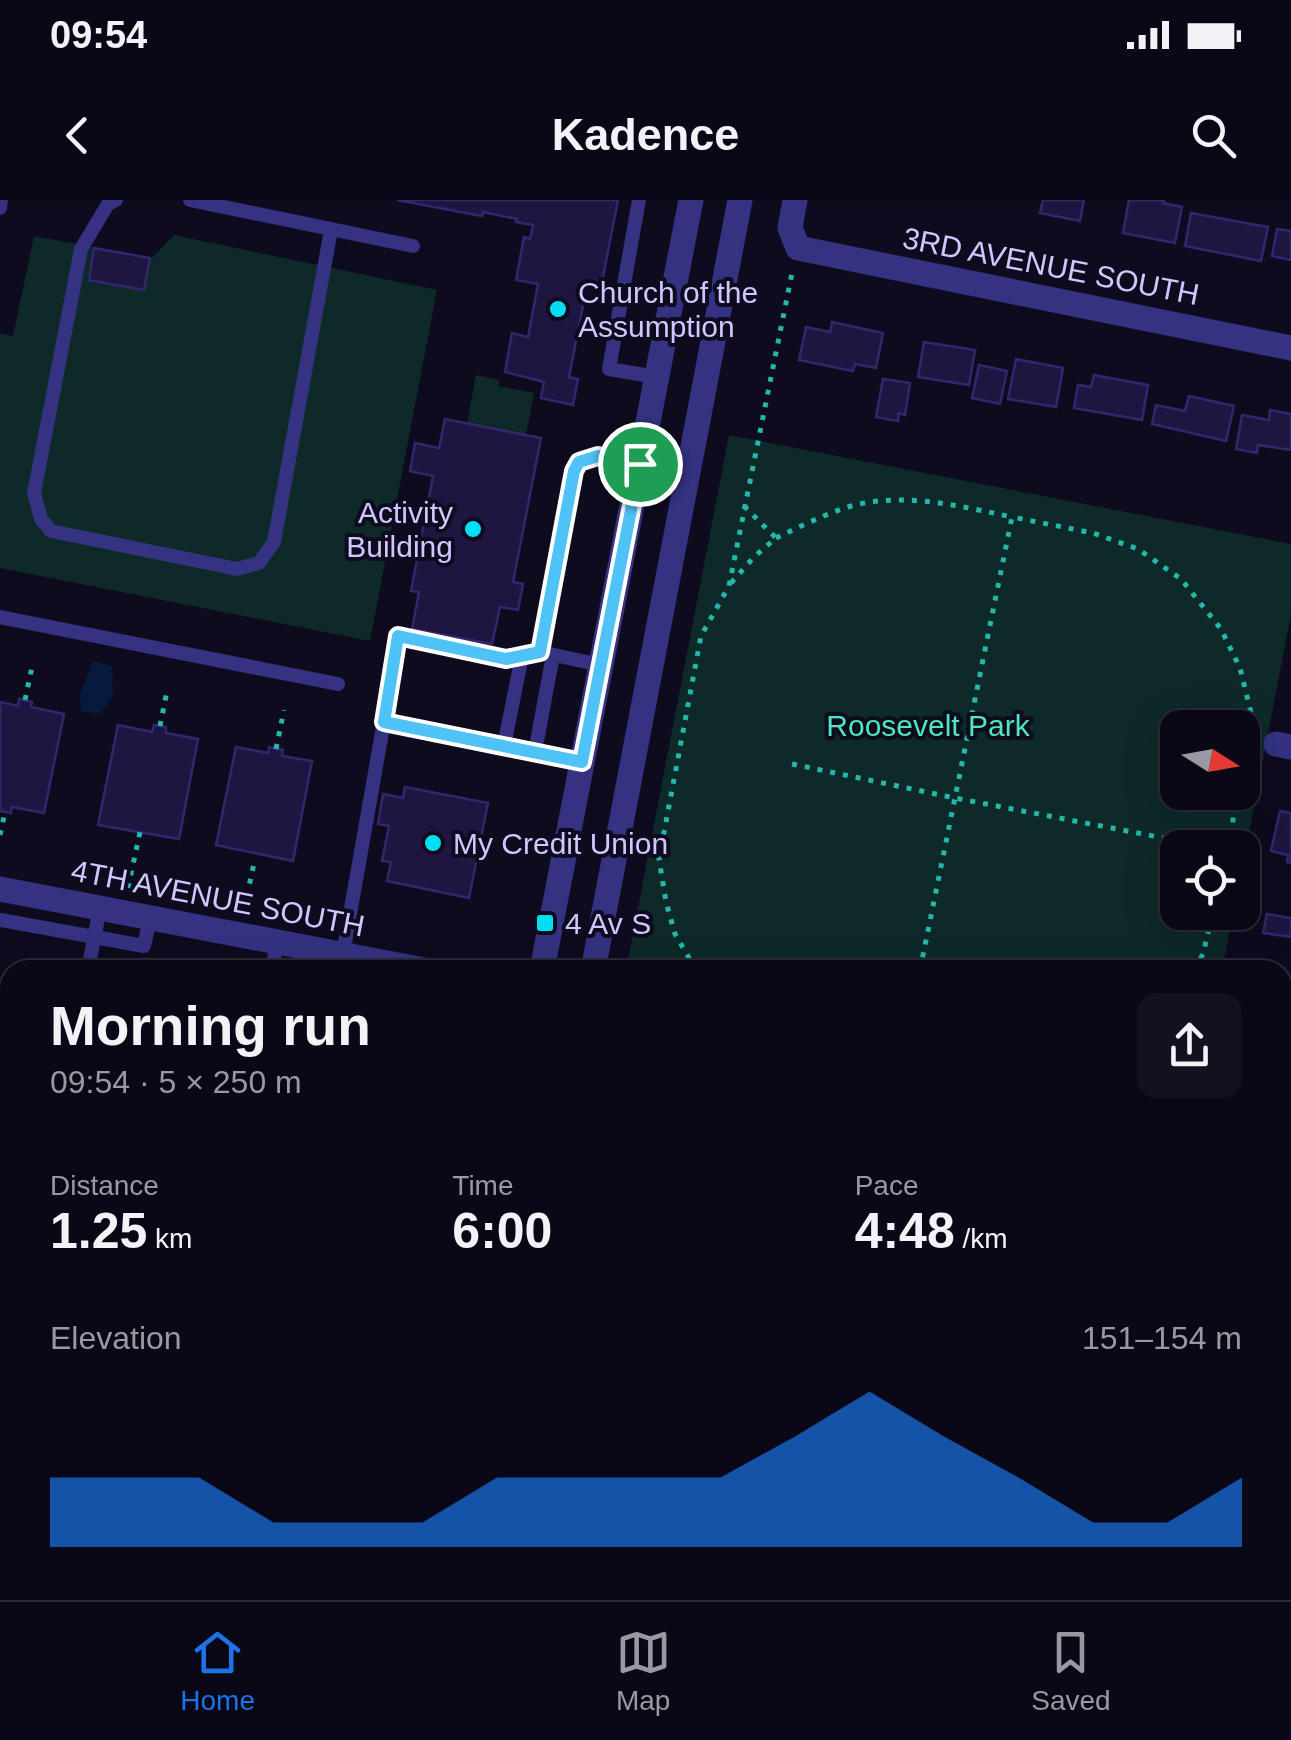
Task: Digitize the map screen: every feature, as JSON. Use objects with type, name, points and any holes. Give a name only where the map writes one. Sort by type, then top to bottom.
[{"type":"street","points":[[544,960],[692,200]]},
{"type":"street","points":[[595,960],[740,200]]},
{"type":"street","points":[[795,200],[790,228],[798,248]]},
{"type":"street","name":"3RD AVENUE SOUTH","points":[[798,248],[1291,348]]},
{"type":"street","name":"4TH AVENUE SOUTH","points":[[0,889],[277,942],[349,960]]},
{"type":"lane","points":[[0,208],[2,200]]},
{"type":"lane","points":[[116,200],[108,204],[81,249],[34,494],[41,519],[51,531],[237,570],[259,563],[274,542],[331,230]]},
{"type":"lane","points":[[190,200],[413,246]]},
{"type":"lane","points":[[640,200],[609,370],[657,376]]},
{"type":"lane","points":[[534,752],[546,654],[546,616],[574,471],[579,462],[598,456],[688,474]]},
{"type":"lane","points":[[0,617],[338,684]]},
{"type":"lane","points":[[353,960],[398,636],[506,659],[546,654],[601,665]]},
{"type":"lane","points":[[504,746],[522,656]]},
{"type":"lane","points":[[384,722],[582,762]]},
{"type":"lane","points":[[90,960],[100,908]]},
{"type":"lane","points":[[0,920],[144,946],[150,918]]},
{"type":"lane","points":[[274,960],[277,942]]},
{"type":"path","points":[[729,586],[798,248]]},
{"type":"path","points":[[690,960],[675,934],[659,860],[701,636],[735,576],[776,538],[814,520],[852,506],[892,500],[964,506],[1092,534],[1138,549],[1181,579],[1221,630],[1240,668],[1250,710]]},
{"type":"path","points":[[744,506],[776,538]]},
{"type":"path","points":[[922,960],[1012,517]]},
{"type":"path","points":[[24,700],[33,662]]},
{"type":"path","points":[[160,726],[166,690]]},
{"type":"path","points":[[276,749],[284,710]]},
{"type":"path","points":[[792,764],[1160,837]]},
{"type":"path","points":[[0,836],[4,812]]},
{"type":"path","points":[[128,888],[140,832]]},
{"type":"path","points":[[244,909],[254,859]]},
{"type":"path","points":[[1200,960],[1209,930]]},
{"type":"green space","points":[[174,235],[437,290],[370,641],[0,568],[0,334],[13,336],[34,236],[152,258]]},
{"type":"green space","points":[[476,375],[499,380],[498,386],[534,393],[526,435],[467,423]]},
{"type":"green space","name":"Roosevelt Park","points":[[729,435],[1291,544],[1291,614],[1260,775],[1260,710],[1160,710],[1160,810],[1253,810],[1250,830],[1160,830],[1160,930],[1230,930],[1224,960],[628,960]]},
{"type":"water","points":[[93,661],[112,666],[113,696],[100,714],[81,711],[80,694]]},
{"type":"building","name":"Church of the Assumption","points":[[397,200],[618,200],[602,282],[588,280],[569,377],[578,379],[573,405],[541,398],[544,382],[505,372],[512,333],[528,337],[538,284],[516,280],[524,237],[530,239],[533,225],[483,212],[482,216]]},
{"type":"building","points":[[1043,200],[1084,200],[1080,221],[1040,213]]},
{"type":"building","points":[[1129,200],[1164,200],[1163,203],[1182,207],[1175,243],[1123,233]]},
{"type":"building","points":[[1191,213],[1268,227],[1261,261],[1185,246]]},
{"type":"building","points":[[1277,229],[1291,231],[1291,260],[1272,256]]},
{"type":"building","points":[[94,248],[150,258],[144,290],[89,280]]},
{"type":"building","points":[[832,322],[883,333],[876,368],[855,364],[853,371],[799,360],[806,327],[830,332]]},
{"type":"building","points":[[924,342],[975,350],[969,385],[918,377]]},
{"type":"building","points":[[1016,359],[1063,368],[1056,407],[1008,399]]},
{"type":"building","points":[[979,365],[1007,371],[1000,404],[972,398]]},
{"type":"building","points":[[1094,375],[1148,385],[1142,420],[1074,408],[1078,385],[1091,387]]},
{"type":"building","points":[[883,379],[910,383],[905,415],[899,413],[898,421],[876,417]]},
{"type":"building","points":[[1189,396],[1234,406],[1226,441],[1152,424],[1156,405],[1185,411]]},
{"type":"building","points":[[1270,410],[1291,414],[1291,450],[1258,445],[1257,453],[1236,449],[1242,415],[1269,420]]},
{"type":"building","name":"Activity Building","points":[[445,419],[541,438],[513,582],[523,584],[518,610],[500,607],[492,644],[412,629],[419,592],[411,591],[433,476],[410,471],[415,443],[439,448]]},
{"type":"building","points":[[19,699],[32,702],[31,707],[64,714],[44,813],[12,807],[11,813],[0,811],[0,702],[18,706]]},
{"type":"building","points":[[118,725],[152,732],[154,725],[166,727],[166,733],[198,739],[179,839],[98,825]]},
{"type":"building","points":[[236,747],[268,753],[269,747],[283,750],[282,756],[312,761],[293,861],[216,845]]},
{"type":"building","name":"My Credit Union","points":[[405,787],[488,803],[469,898],[387,881],[391,862],[382,861],[389,826],[378,824],[383,794],[403,798]]},
{"type":"building","points":[[1280,811],[1291,813],[1291,863],[1287,862],[1288,855],[1271,851]]},
{"type":"building","points":[[1267,914],[1291,918],[1291,937],[1263,933]]},
{"type":"place","name":"Church of the Assumption","points":[[558,309]]},
{"type":"place","name":"Activity Building","points":[[473,529]]},
{"type":"place","name":"My Credit Union","points":[[433,843]]},
{"type":"place","name":"4 Av S","points":[[545,923]]},
{"type":"route","points":[[598,456],[640,464],[582,762],[384,722],[398,636],[506,659],[540,652],[574,471],[579,462],[598,456]]}]
